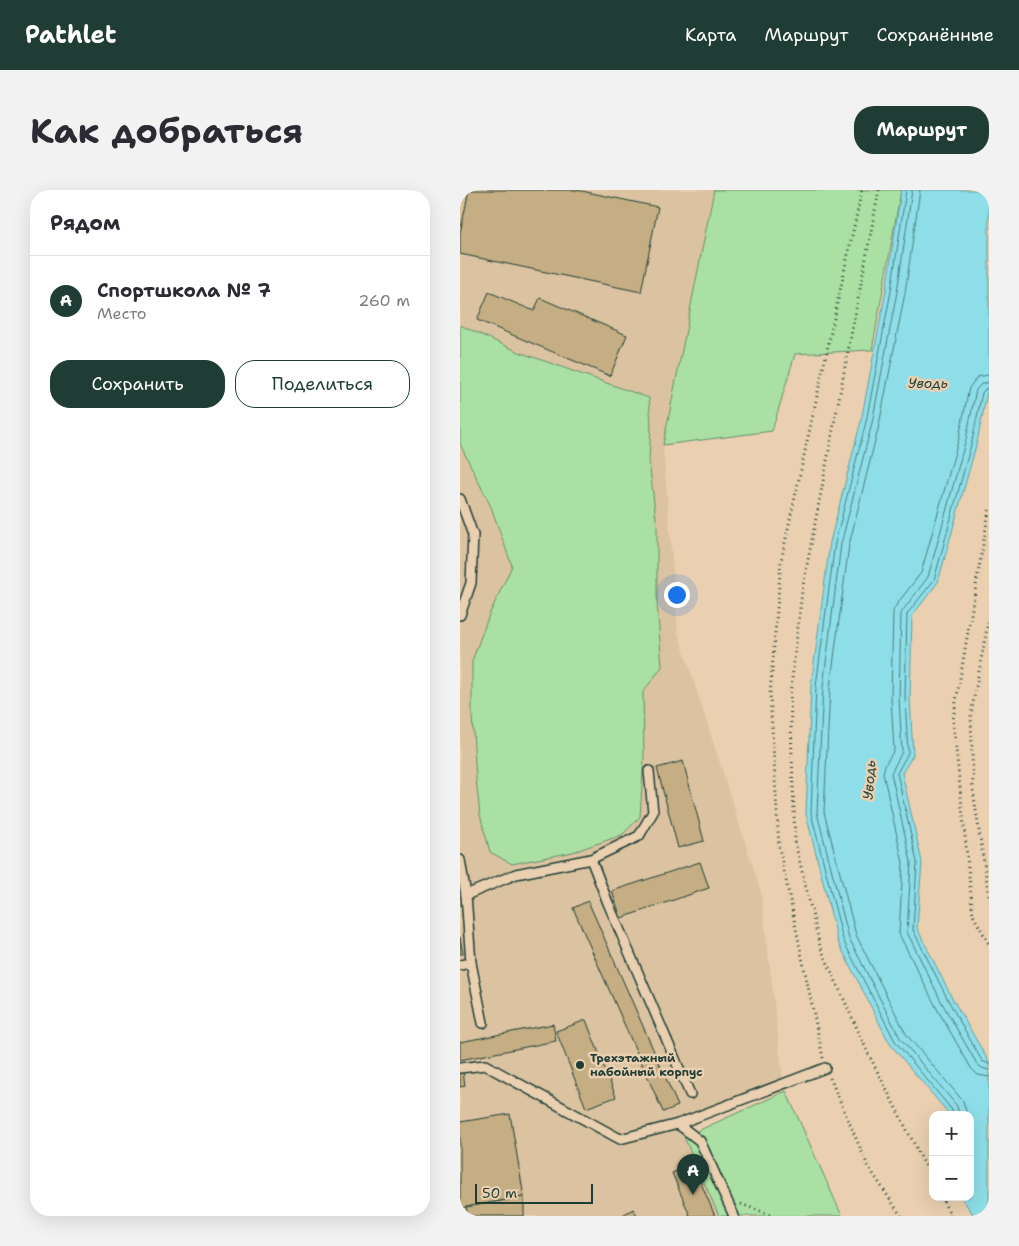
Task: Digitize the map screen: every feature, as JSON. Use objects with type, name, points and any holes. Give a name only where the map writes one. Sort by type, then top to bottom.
[{"type":"lane","points":[[460,500],[473,535],[471,583],[460,615]]},
{"type":"lane","points":[[466,895],[516,874],[591,858],[639,836],[653,812],[649,771]]},
{"type":"lane","points":[[591,858],[608,903],[690,1094]]},
{"type":"lane","points":[[460,860],[466,895],[471,963],[483,1023]]},
{"type":"lane","points":[[460,965],[471,963]]},
{"type":"lane","points":[[460,1068],[485,1065],[620,1139],[678,1124],[825,1068]]},
{"type":"lane","points":[[678,1124],[700,1141],[734,1216]]},
{"type":"path","points":[[862,190],[782,561],[770,694],[780,847],[825,1068],[868,1166],[901,1216]]},
{"type":"path","points":[[879,190],[802,590],[790,696],[795,842],[820,946],[868,1053],[929,1173]]},
{"type":"path","points":[[989,510],[953,720],[973,915],[989,944]]},
{"type":"path","points":[[989,617],[971,714],[973,790],[989,897]]},
{"type":"path","points":[[726,1198],[774,1216]]},
{"type":"path","points":[[943,1201],[950,1216]]},
{"type":"shaded area","points":[[460,190],[714,190],[663,445],[678,632],[761,892],[783,1078],[677,1122],[619,1136],[485,1062],[460,1065]]},
{"type":"shaded area","points":[[486,1067],[617,1141],[682,1128],[770,1216],[460,1216],[460,1071]]},
{"type":"green space","points":[[714,190],[901,190],[872,350],[795,354],[772,431],[663,445]]},
{"type":"green space","points":[[460,325],[519,352],[649,398],[651,424],[649,461],[657,527],[657,603],[662,667],[643,692],[644,756],[640,817],[622,835],[573,852],[512,864],[490,852],[480,815],[472,715],[472,661],[489,615],[512,566],[491,507],[460,444]]},
{"type":"green space","points":[[786,1091],[842,1216],[719,1216],[684,1137]]},
{"type":"water","name":"Уводь","points":[[901,190],[989,190],[989,382],[977,442],[938,582],[912,616],[910,698],[913,755],[902,773],[922,862],[917,928],[952,998],[989,1062],[989,1216],[974,1216],[964,1201],[974,1201],[974,1111],[947,1111],[890,1044],[838,942],[806,814],[811,686],[830,542],[861,421],[886,290]]},
{"type":"building","points":[[469,190],[577,190],[658,207],[641,292],[460,254],[460,233]]},
{"type":"building","points":[[489,292],[534,311],[540,298],[627,335],[610,376],[477,320]]},
{"type":"building","points":[[683,761],[704,841],[678,848],[657,768]]},
{"type":"building","points":[[700,862],[709,888],[621,918],[612,891]]},
{"type":"building","points":[[588,901],[678,1106],[663,1112],[573,908]]},
{"type":"building","points":[[460,937],[463,954],[460,954]]},
{"type":"building","points":[[586,1020],[616,1097],[586,1108],[556,1031]]},
{"type":"building","points":[[553,1024],[556,1041],[460,1060],[460,1042]]},
{"type":"building","points":[[463,1072],[465,1086],[460,1087],[460,1073]]},
{"type":"building","points":[[510,1114],[524,1197],[460,1208],[460,1122]]},
{"type":"building","points":[[693,1164],[715,1216],[690,1216],[672,1173]]},
{"type":"building","points":[[524,1197],[524,1216],[468,1216],[466,1207]]},
{"type":"building","points":[[633,1209],[638,1216],[621,1216]]},
{"type":"place","name":"Трехэтажный набойный корпус","points":[[580,1065]]},
{"type":"place","name":"Спортшкола № 7","points":[[693,1195]]}]
